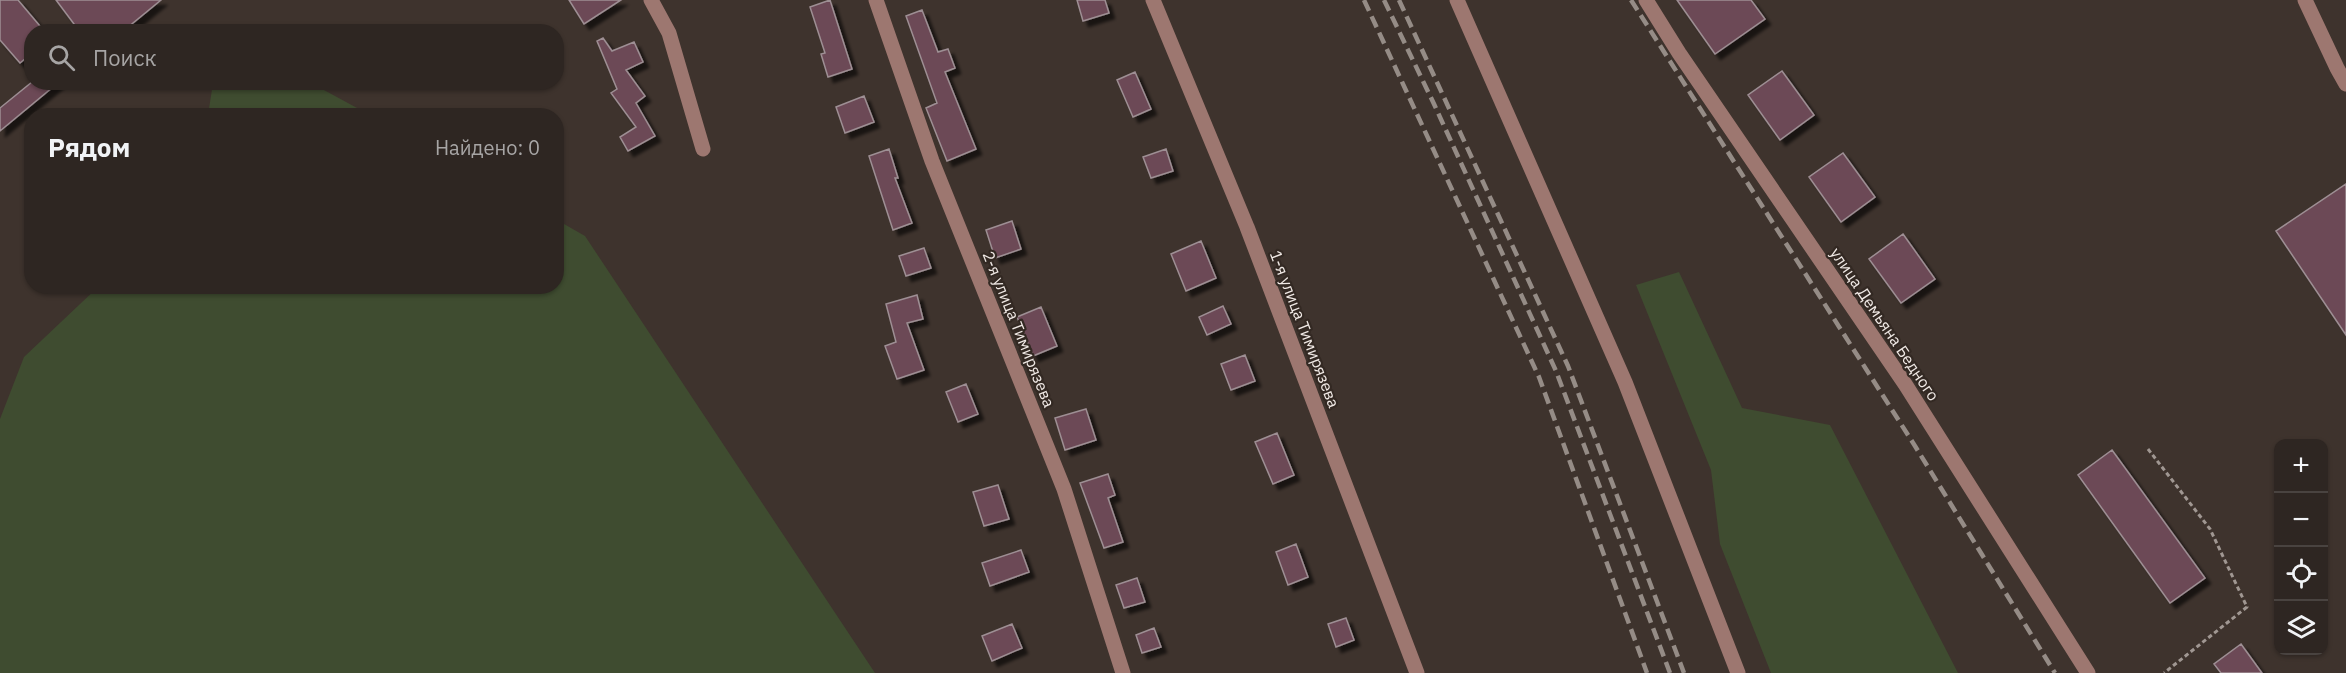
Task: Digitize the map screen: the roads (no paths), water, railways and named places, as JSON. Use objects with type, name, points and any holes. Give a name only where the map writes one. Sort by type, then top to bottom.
[{"type":"street","points":[[651,0],[669,33],[703,149]]},
{"type":"street","name":"2-я улица Тимирязева","points":[[876,0],[932,161],[1064,489],[1123,673]]},
{"type":"street","name":"1-я улица Тимирязева","points":[[1153,0],[1247,227],[1417,673]]},
{"type":"street","points":[[1457,0],[1625,382],[1738,673]]},
{"type":"street","name":"улица Демьяна Бедного","points":[[1646,0],[1679,53],[1905,384],[2088,673]]},
{"type":"street","points":[[2305,0],[2346,84]]},
{"type":"railway","points":[[1364,0],[1539,377],[1647,673]]},
{"type":"railway","points":[[1384,0],[1556,371],[1670,673]]},
{"type":"railway","points":[[1399,0],[1568,366],[1684,673]]},
{"type":"railway","points":[[1631,0],[1915,446],[2055,673]]}]
